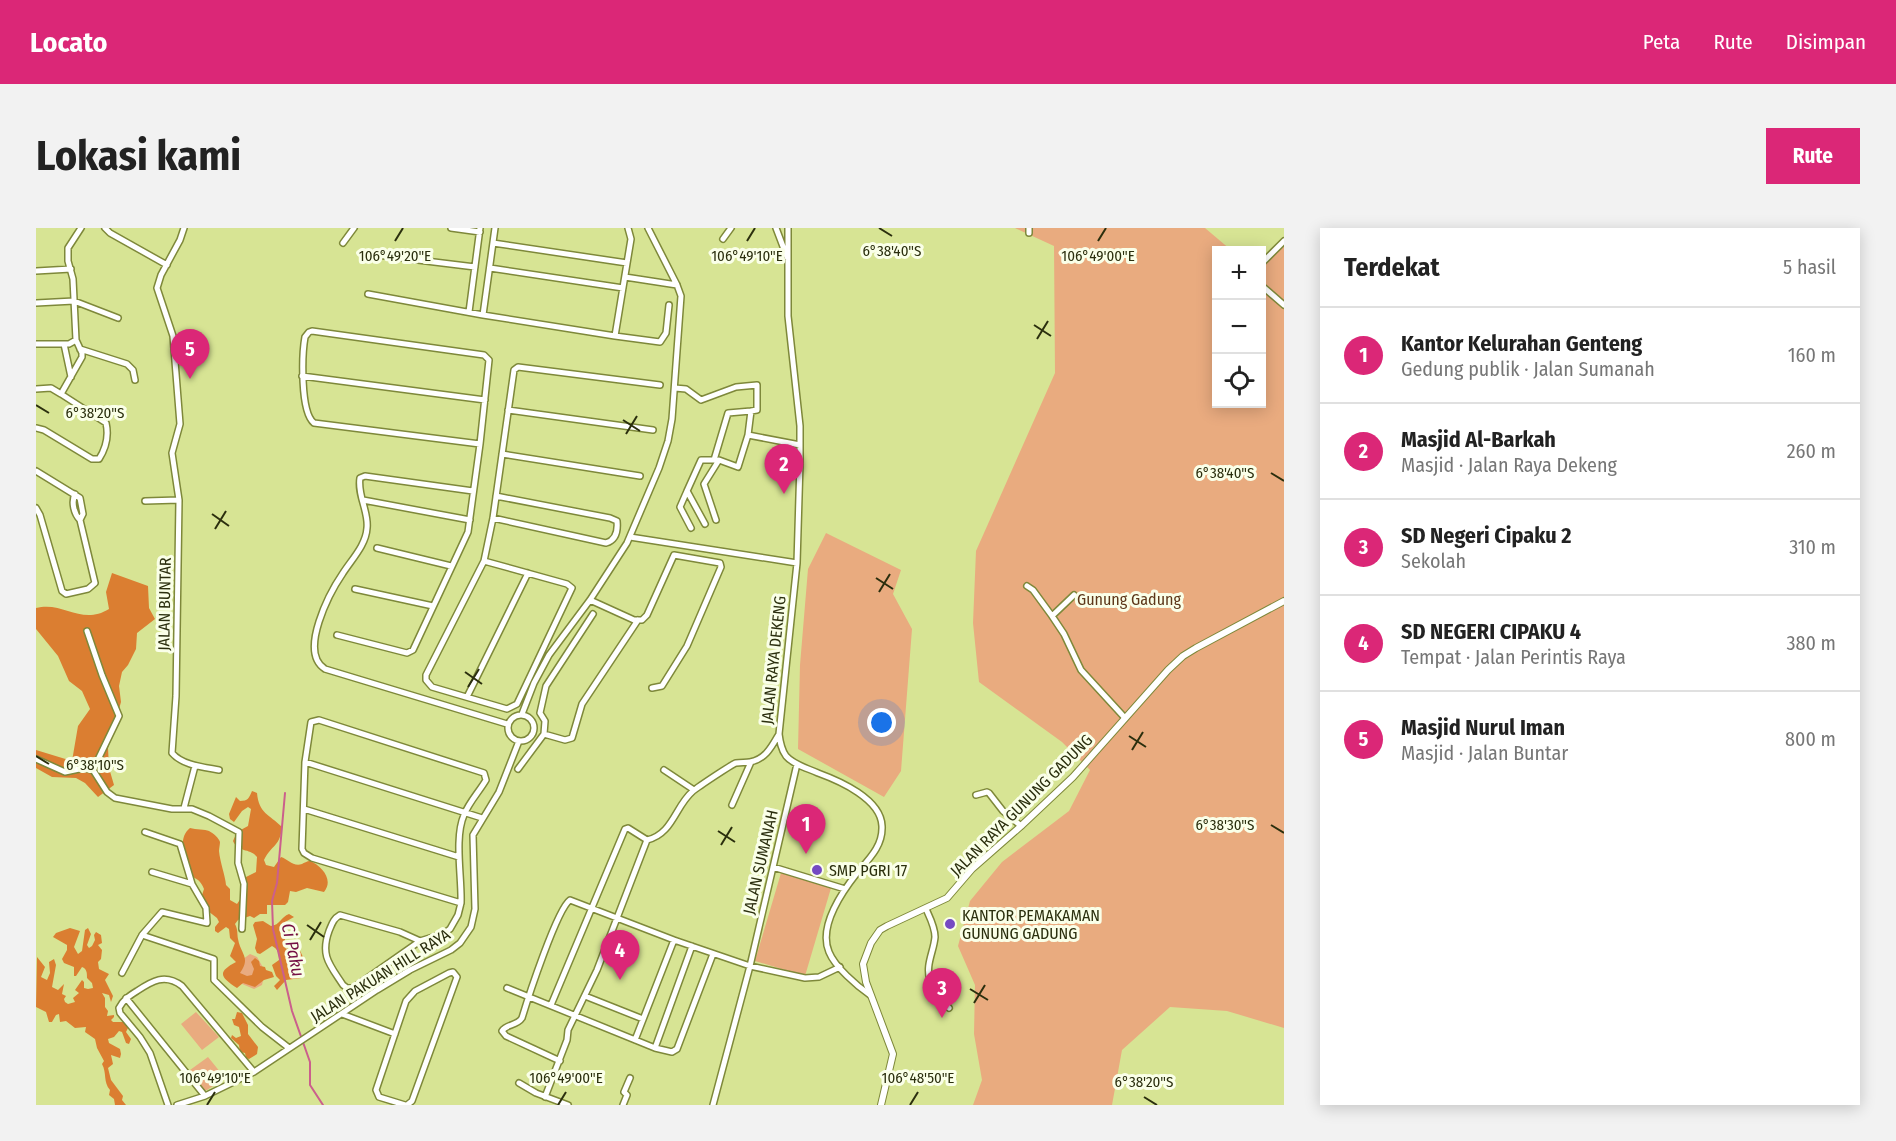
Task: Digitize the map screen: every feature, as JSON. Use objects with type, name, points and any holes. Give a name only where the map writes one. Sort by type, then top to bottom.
[{"type":"street","points":[[61,394],[81,362],[82,353],[76,340],[68,248],[81,228]]},
{"type":"street","points":[[105,228],[167,265]]},
{"type":"street","name":"JALAN BUNTAR","points":[[184,228],[157,288],[174,344],[180,424],[172,453],[179,500],[176,696],[172,753],[195,766]]},
{"type":"street","points":[[343,243],[354,228]]},
{"type":"street","points":[[451,228],[480,230],[469,312]]},
{"type":"street","points":[[483,315],[495,228]]},
{"type":"street","points":[[615,336],[631,239],[628,228]]},
{"type":"street","points":[[522,714],[545,662],[590,600],[630,537],[668,441],[675,388],[681,303],[677,285],[648,228]]},
{"type":"street","points":[[723,239],[731,228]]},
{"type":"street","points":[[776,228],[787,259]]},
{"type":"street","name":"JALAN RAYA DEKENG","points":[[788,228],[788,316],[800,445],[797,562],[779,734],[785,755],[797,764]]},
{"type":"street","points":[[1266,259],[1284,241]]},
{"type":"street","points":[[493,243],[627,263]]},
{"type":"street","points":[[377,255],[476,267]]},
{"type":"street","points":[[490,268],[623,288]]},
{"type":"street","points":[[36,271],[71,269]]},
{"type":"street","points":[[624,277],[677,285]]},
{"type":"street","points":[[1266,289],[1284,305]]},
{"type":"street","points":[[368,294],[483,315],[660,342],[666,333],[669,305]]},
{"type":"street","points":[[36,303],[74,301],[118,318]]},
{"type":"street","points":[[337,635],[410,652],[464,543],[470,520],[480,444],[489,360],[484,355],[309,332],[304,340],[302,376],[308,417],[314,423],[480,444]]},
{"type":"street","points":[[36,344],[74,343],[76,340]]},
{"type":"street","points":[[64,344],[71,377]]},
{"type":"street","points":[[80,349],[127,364],[133,370],[135,380]]},
{"type":"street","points":[[484,561],[567,584],[572,588],[522,694],[516,704],[507,709],[432,687],[426,680],[426,675],[484,561],[493,518],[514,370],[518,367],[660,385]]},
{"type":"street","points":[[302,376],[485,400]]},
{"type":"street","points":[[675,388],[686,389],[701,400],[736,387],[757,386],[757,410],[728,413],[717,460],[704,484],[716,520]]},
{"type":"street","points":[[36,389],[51,388],[106,423],[108,430],[106,446],[99,459],[92,459],[44,430],[36,428]]},
{"type":"street","points":[[508,410],[653,430]]},
{"type":"street","points":[[691,528],[680,507],[701,460],[717,460],[738,466],[748,435],[751,411]]},
{"type":"street","points":[[748,435],[800,445]]},
{"type":"street","points":[[502,454],[640,476]]},
{"type":"street","points":[[36,471],[75,494],[73,500],[76,515],[80,520],[95,584],[88,589],[66,594],[62,591],[36,508]]},
{"type":"street","points":[[473,490],[362,476],[359,481],[368,529],[362,544],[326,604],[315,637],[314,648],[318,663],[325,669],[507,724]]},
{"type":"street","points":[[687,491],[705,524]]},
{"type":"street","points":[[493,518],[606,543],[614,537],[617,527],[616,521],[610,518],[496,496]]},
{"type":"street","points":[[145,501],[179,500]]},
{"type":"street","points":[[363,500],[470,520]]},
{"type":"street","points":[[617,527],[630,537]]},
{"type":"street","points":[[614,537],[630,537],[797,562]]},
{"type":"street","points":[[377,549],[451,566]]},
{"type":"street","points":[[590,600],[642,620],[647,615],[674,555],[720,563],[721,567],[687,646],[662,686],[652,688]]},
{"type":"street","points":[[466,697],[528,573]]},
{"type":"street","points":[[1027,586],[1033,590],[1064,634],[1081,670],[1125,718]]},
{"type":"street","points":[[355,590],[433,606]]},
{"type":"street","points":[[1052,616],[1074,595]]},
{"type":"street","name":"JALAN RAYA GUNUNG GADUNG","points":[[880,1105],[892,1054],[870,995],[863,964],[880,930],[947,898],[972,869],[1073,777],[1183,656],[1284,601]]},
{"type":"street","points":[[518,769],[544,734],[545,721],[540,713],[546,686],[593,614]]},
{"type":"street","points":[[544,734],[566,740],[572,738],[582,704],[638,620]]},
{"type":"street","points":[[87,631],[119,716],[93,770]]},
{"type":"street","points":[[526,715],[532,721],[533,733],[527,739],[519,741],[509,735],[507,724],[513,716],[526,715]]},
{"type":"street","points":[[420,941],[400,932],[340,915],[333,921],[326,940],[325,951],[328,961],[343,985],[350,988],[420,941],[443,934],[450,929],[458,915],[461,903],[460,827],[476,793],[486,780],[484,773],[315,720],[309,726],[305,762],[302,849],[308,856],[461,903]]},
{"type":"street","points":[[550,1005],[625,829],[628,828],[647,840],[657,838],[694,790],[736,763],[751,762],[766,754],[779,734]]},
{"type":"street","name":"JALAN PAKUAN HILL RAYA","points":[[177,1105],[205,1096],[254,1072],[396,978],[451,950],[467,935],[476,909],[473,835],[499,792],[519,741]]},
{"type":"street","points":[[36,759],[66,772],[84,768],[93,770],[107,792],[115,798],[172,809],[184,808],[202,813],[240,833],[238,863],[244,884],[242,928]]},
{"type":"street","points":[[305,762],[482,818]]},
{"type":"street","points":[[732,806],[751,762]]},
{"type":"street","points":[[797,764],[856,791],[880,814],[882,825],[880,842],[837,901],[832,912],[826,941],[829,953],[840,967],[870,995]]},
{"type":"street","name":"JALAN SUMANAH","points":[[713,1105],[750,966],[797,764]]},
{"type":"street","points":[[184,808],[195,766],[219,770]]},
{"type":"street","points":[[664,770],[694,790]]},
{"type":"street","points":[[976,795],[989,793],[1021,826]]},
{"type":"street","points":[[304,809],[459,857]]},
{"type":"street","points":[[122,973],[142,935],[162,912],[207,923],[206,908],[192,884],[180,844],[145,832]]},
{"type":"street","points":[[545,1096],[567,1040],[566,1034],[585,996],[647,840]]},
{"type":"street","points":[[773,867],[845,889]]},
{"type":"street","points":[[152,872],[192,884]]},
{"type":"street","points":[[560,1060],[502,1033],[504,1028],[520,1021],[557,918],[566,903],[573,900],[674,940],[750,966],[805,978],[819,977],[840,967]]},
{"type":"street","points":[[926,909],[933,924],[935,936],[928,969],[929,977],[933,988],[949,1008]]},
{"type":"street","points":[[142,935],[214,959],[214,980],[262,1027],[292,1046]]},
{"type":"street","points":[[635,1040],[674,940]]},
{"type":"street","points":[[655,1048],[692,946]]},
{"type":"street","points":[[507,988],[655,1048],[672,1052],[677,1049],[713,954]]},
{"type":"street","points":[[449,973],[455,973],[457,977],[412,1101],[406,1105],[379,1097],[376,1090],[395,1034],[406,1001],[411,995],[449,973]]},
{"type":"street","points":[[168,1105],[150,1053],[140,1036],[119,1011],[126,998],[155,980],[166,978],[177,982],[254,1072]]},
{"type":"street","points":[[585,996],[643,1019]]},
{"type":"street","points":[[126,998],[205,1096]]},
{"type":"street","points":[[342,1014],[395,1034]]},
{"type":"street","points":[[622,1105],[627,1098],[624,1092],[630,1078]]},
{"type":"street","points":[[519,1083],[536,1093],[568,1105]]},
{"type":"green space","name":"Gunung Gadung","points":[[1015,228],[1205,228],[1226,246],[1212,246],[1212,408],[1266,408],[1266,260],[1284,239],[1284,1028],[1227,1011],[1170,1007],[1122,1050],[1112,1105],[973,1105],[982,1080],[974,1034],[975,985],[958,946],[970,901],[1002,862],[1069,811],[1090,770],[1062,742],[979,682],[973,623],[976,551],[1055,373],[1054,246]]},
{"type":"green space","points":[[826,533],[901,570],[893,594],[912,629],[901,771],[884,797],[798,749],[800,665],[808,569]]},
{"type":"green space","points":[[781,873],[831,888],[805,976],[755,961]]},
{"type":"green space","points":[[250,954],[257,957],[265,971],[262,985],[254,989],[228,978]]},
{"type":"green space","points":[[196,1012],[219,1037],[202,1050],[181,1024]]},
{"type":"green space","points":[[208,1057],[225,1078],[207,1090],[203,1090],[190,1070]]},
{"type":"shaded area","points":[[112,573],[148,586],[149,608],[155,619],[137,633],[136,649],[122,672],[119,686],[121,702],[108,748],[109,768],[114,785],[98,797],[85,783],[76,778],[52,777],[36,768],[36,750],[72,761],[78,726],[90,709],[82,691],[69,681],[58,656],[36,629],[36,608],[46,607],[81,614],[99,614],[109,609],[106,592]]},
{"type":"shaded area","points":[[252,791],[257,793],[262,810],[282,827],[278,842],[264,860],[266,865],[274,867],[281,857],[293,864],[310,861],[319,866],[328,883],[324,892],[307,888],[296,892],[290,891],[288,902],[285,905],[267,905],[267,914],[238,920],[235,924],[245,959],[240,973],[247,976],[252,975],[254,969],[251,962],[255,958],[259,961],[260,966],[272,972],[274,977],[264,980],[255,987],[243,983],[237,988],[223,975],[226,969],[236,962],[230,956],[235,943],[230,938],[229,929],[226,927],[218,933],[215,931],[219,922],[208,911],[201,898],[204,889],[202,884],[189,876],[183,844],[190,828],[207,830],[217,837],[220,842],[219,851],[226,885],[230,889],[230,900],[237,904],[241,898],[244,878],[256,872],[257,857],[235,845],[233,841],[237,832],[248,826],[251,809],[248,807],[242,811],[234,822],[230,819],[229,814],[236,797],[240,801],[245,800]]},
{"type":"shaded area","points":[[289,914],[294,917],[285,922],[285,947],[299,950],[304,962],[301,967],[301,978],[286,980],[277,990],[274,986],[280,980],[272,965],[279,960],[278,952],[272,946],[260,954],[257,953],[255,948],[257,939],[253,925],[255,922],[263,921],[271,926],[279,923]]},
{"type":"shaded area","points":[[70,928],[80,931],[74,947],[78,954],[82,951],[85,930],[88,928],[91,934],[87,945],[89,948],[95,940],[96,932],[101,935],[102,943],[98,945],[102,950],[101,959],[98,962],[99,969],[109,974],[105,980],[113,996],[111,1002],[109,995],[102,993],[108,1011],[107,1016],[114,1015],[111,1020],[113,1022],[125,1022],[128,1028],[126,1032],[131,1039],[129,1044],[126,1043],[122,1032],[119,1031],[114,1037],[108,1039],[109,1043],[120,1049],[120,1058],[111,1055],[113,1064],[108,1068],[111,1080],[123,1096],[122,1100],[126,1105],[115,1105],[114,1099],[109,1095],[110,1090],[106,1084],[102,1064],[104,1061],[95,1039],[85,1032],[86,1027],[75,1028],[66,1021],[60,1022],[59,1014],[52,1022],[49,1022],[46,1012],[36,1007],[37,957],[45,967],[41,977],[47,980],[50,973],[49,962],[54,959],[56,965],[52,987],[58,990],[64,984],[62,994],[66,996],[64,999],[68,1004],[75,1002],[73,998],[79,993],[75,990],[82,980],[84,988],[93,988],[84,968],[82,967],[74,976],[74,967],[64,963],[62,959],[67,945],[53,937],[56,933]]},
{"type":"shaded area","points":[[237,1012],[242,1013],[248,1025],[248,1034],[258,1047],[257,1054],[249,1059],[246,1058],[245,1053],[240,1052],[239,1045],[231,1038],[232,1035],[236,1038],[241,1036],[239,1027],[234,1025],[232,1019],[235,1019]]},
{"type":"waterway","name":"Ci Paku","points":[[285,793],[277,883],[272,901],[273,929],[292,1011],[310,1062],[310,1085],[323,1105]]},
{"type":"place","name":"Masjid Nurul Iman","points":[[190,379]]},
{"type":"place","name":"Masjid Al-Barkah","points":[[784,494]]},
{"type":"place","name":"Kantor Kelurahan Genteng","points":[[806,854]]},
{"type":"place","name":"SMP PGRI 17","points":[[817,870]]},
{"type":"place","name":"KANTOR PEMAKAMAN GUNUNG GADUNG","points":[[950,924]]},
{"type":"place","name":"SD NEGERI CIPAKU 4","points":[[620,980]]},
{"type":"place","name":"SD Negeri Cipaku 2","points":[[942,1018]]}]
